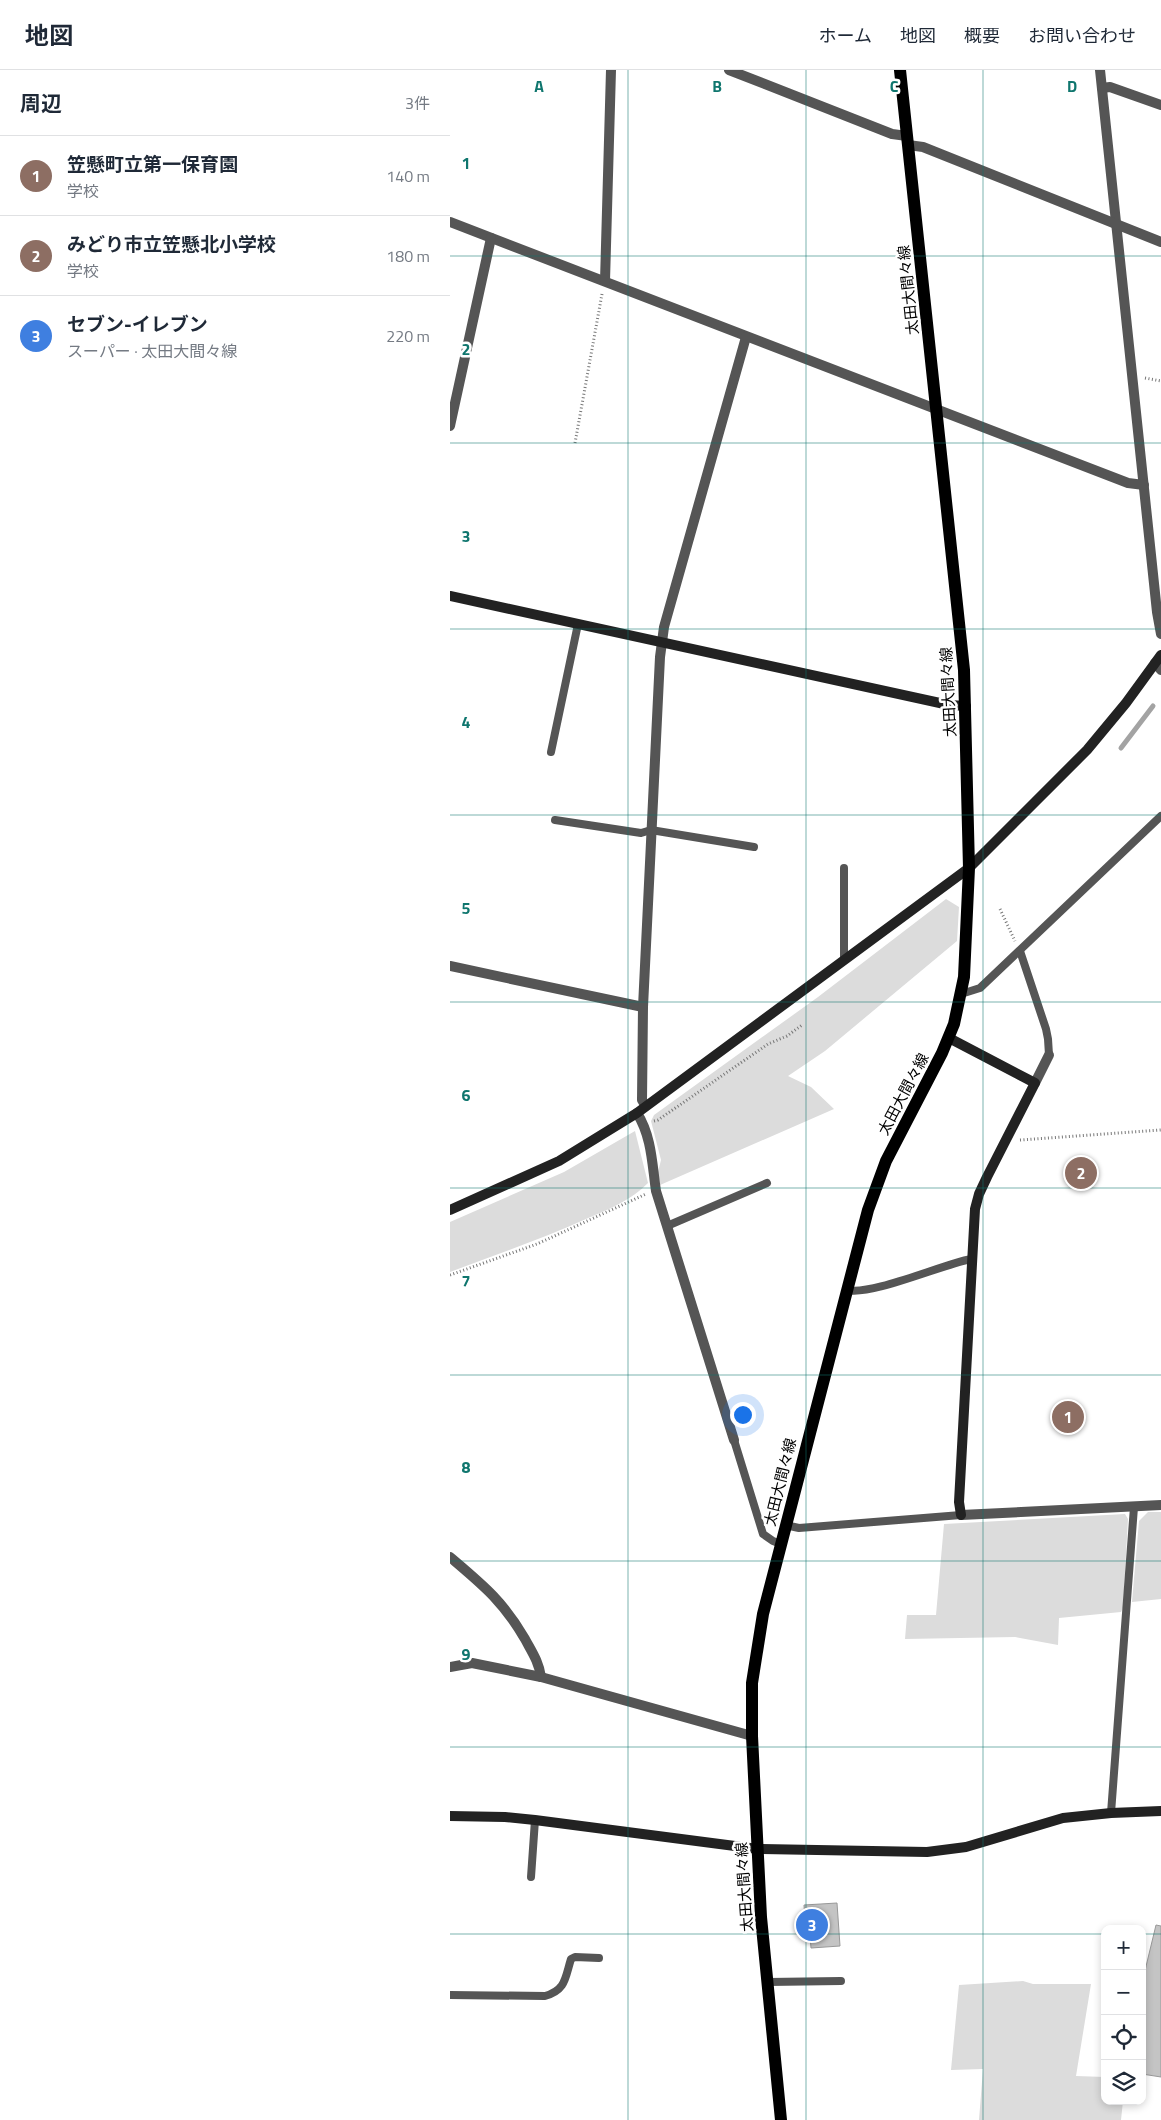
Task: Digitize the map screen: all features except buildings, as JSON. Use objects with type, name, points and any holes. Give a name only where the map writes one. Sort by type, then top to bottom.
[{"type":"main road","name":"太田大間々線","points":[[781,2120],[761,1916],[752,1736],[752,1683],[758,1638],[785,1525],[868,1210],[886,1162],[949,1038],[962,994],[966,955],[969,868],[964,670],[900,70]]},
{"type":"street","points":[[605,281],[611,70]]},
{"type":"street","points":[[729,70],[1161,242]]},
{"type":"street","points":[[1100,70],[1161,634]]},
{"type":"street","points":[[1102,88],[1110,87],[1161,105]]},
{"type":"street","points":[[450,222],[1128,483],[1144,485]]},
{"type":"street","points":[[450,426],[491,238]]},
{"type":"street","points":[[645,1106],[642,1100],[643,1008],[660,657],[664,626],[746,337]]},
{"type":"street","points":[[450,596],[940,702],[966,706]]},
{"type":"street","points":[[450,1210],[559,1161],[637,1113],[969,868],[1087,750],[1159,662]]},
{"type":"street","points":[[450,966],[643,1008]]},
{"type":"street","points":[[949,1038],[1035,1083]]},
{"type":"street","points":[[1049,1055],[979,1194],[975,1209],[959,1502],[961,1515],[1161,1505]]},
{"type":"street","points":[[637,1113],[646,1130],[651,1151],[656,1191],[734,1440]]},
{"type":"street","points":[[450,1558],[493,1594],[503,1606],[539,1664],[541,1677]]},
{"type":"street","points":[[450,1667],[472,1663],[541,1677],[752,1736]]},
{"type":"street","points":[[450,1816],[535,1820],[758,1849],[937,1851],[966,1847],[1063,1818],[1111,1813],[1161,1811]]},
{"type":"lane","points":[[551,752],[578,624]]},
{"type":"lane","points":[[962,994],[980,988],[1161,816]]},
{"type":"lane","points":[[554,820],[641,833],[651,830],[754,847]]},
{"type":"lane","points":[[844,868],[844,959]]},
{"type":"lane","points":[[1020,951],[1046,1029],[1049,1055]]},
{"type":"lane","points":[[667,1226],[767,1183]]},
{"type":"lane","points":[[847,1290],[855,1292],[864,1291],[944,1265],[971,1259]]},
{"type":"lane","points":[[734,1440],[763,1534],[781,1544]]},
{"type":"lane","points":[[1111,1813],[1134,1507]]},
{"type":"lane","points":[[785,1525],[799,1528],[961,1515]]},
{"type":"lane","points":[[531,1877],[535,1820]]},
{"type":"lane","points":[[450,1995],[545,1996],[556,1993],[561,1989],[571,1959],[575,1957],[599,1958]]},
{"type":"lane","points":[[768,1982],[841,1981]]},
{"type":"path","points":[[575,443],[605,281]]},
{"type":"path","points":[[1000,909],[1020,951]]},
{"type":"path","points":[[650,1117],[653,1121],[658,1120],[768,1044],[787,1036],[802,1025]]},
{"type":"path","points":[[1018,1143],[1021,1138],[1161,1130]]},
{"type":"path","points":[[450,1275],[537,1244],[641,1195],[656,1191]]},
{"type":"shaded area","points":[[946,899],[959,907],[957,941],[825,1051],[788,1076],[811,1087],[834,1109],[660,1185],[658,1172],[661,1160],[651,1121],[654,1115],[818,997]]},
{"type":"shaded area","points":[[635,1131],[648,1183],[635,1195],[611,1208],[569,1226],[450,1272],[450,1222],[564,1172]]},
{"type":"shaded area","points":[[1148,1512],[1161,1512],[1161,1599],[1132,1602],[1139,1521]]},
{"type":"shaded area","points":[[1125,1514],[1128,1519],[1123,1608],[1121,1612],[1059,1618],[1058,1645],[1015,1637],[905,1639],[907,1615],[936,1615],[944,1524]]},
{"type":"shaded area","points":[[1023,1981],[1033,1984],[1091,1984],[1076,2076],[1101,2077],[1101,2105],[1123,2105],[1121,2120],[979,2120],[983,2069],[951,2070],[959,1985]]},
{"type":"waterway","points":[[1121,748],[1153,706]]},
{"type":"place","name":"みどり市立笠懸北小学校","points":[[1081,1173]]},
{"type":"place","name":"笠懸町立第一保育園","points":[[1068,1417]]},
{"type":"place","name":"セブン-イレブン","points":[[812,1925]]}]
